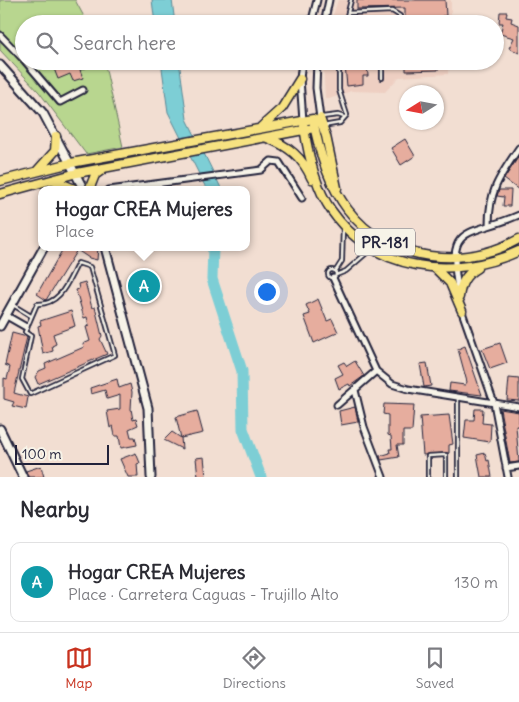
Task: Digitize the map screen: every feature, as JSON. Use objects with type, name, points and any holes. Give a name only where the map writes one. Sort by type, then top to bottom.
[{"type":"main road","points":[[256,129],[282,108],[300,79]]},
{"type":"main road","points":[[0,181],[71,163],[316,118],[318,128],[102,170],[77,173],[0,194]]},
{"type":"main road","name":"PR-181","points":[[303,121],[313,167],[330,208],[342,225],[371,249],[408,262],[454,269],[481,265],[519,252]]},
{"type":"main road","name":"PR-181","points":[[318,128],[340,199],[358,221],[385,242],[415,253],[454,257],[483,253],[519,239]]},
{"type":"main road","points":[[36,172],[56,151],[56,136]]},
{"type":"main road","points":[[265,137],[282,143],[299,156],[330,208]]},
{"type":"main road","points":[[91,186],[95,175],[102,170]]},
{"type":"main road","points":[[51,180],[67,186]]},
{"type":"main road","points":[[459,296],[461,285],[466,276],[481,265]]},
{"type":"main road","points":[[433,267],[450,283],[462,311]]},
{"type":"street","points":[[313,15],[317,0]]},
{"type":"street","points":[[326,15],[329,0]]},
{"type":"street","points":[[0,35],[15,51]]},
{"type":"street","points":[[0,65],[43,114],[77,173],[82,186]]},
{"type":"street","points":[[33,70],[60,102],[83,90]]},
{"type":"street","points":[[301,70],[303,121]]},
{"type":"street","points":[[316,118],[317,70]]},
{"type":"street","points":[[489,224],[489,204],[496,182],[519,148]]},
{"type":"street","points":[[136,186],[261,170],[271,161],[278,162],[302,198]]},
{"type":"street","points":[[508,477],[494,404],[462,311],[454,269],[454,257],[459,240],[464,234],[519,215]]},
{"type":"street","points":[[0,326],[42,251]]},
{"type":"street","points":[[106,251],[148,408],[151,477]]},
{"type":"street","points":[[334,275],[376,371],[392,384],[408,389],[519,407]]},
{"type":"street","points":[[5,315],[26,327]]},
{"type":"street","points":[[338,405],[376,371]]},
{"type":"street","points":[[355,390],[364,427],[383,477]]},
{"type":"street","points":[[0,429],[23,477]]},
{"type":"street","points":[[506,468],[519,466]]},
{"type":"lane","points":[[351,0],[348,13],[392,11],[398,15]]},
{"type":"lane","points":[[318,128],[340,123],[347,110],[339,90],[339,70]]},
{"type":"lane","points":[[382,70],[382,78]]},
{"type":"lane","points":[[316,118],[338,115],[344,117]]},
{"type":"lane","points":[[334,275],[343,255],[342,225]]},
{"type":"lane","points":[[334,275],[346,271],[371,249]]},
{"type":"lane","points":[[78,263],[90,267],[115,355],[30,394],[22,379],[31,336],[25,332],[31,316],[37,304],[49,304],[58,298],[78,263]]},
{"type":"lane","points":[[12,304],[31,316]]},
{"type":"lane","points":[[458,397],[458,477]]},
{"type":"lane","points":[[428,477],[428,456],[446,455],[446,477]]},
{"type":"shaded area","points":[[338,0],[451,0],[451,15],[333,15]]},
{"type":"shaded area","points":[[323,70],[448,70],[448,74],[399,77],[385,92],[351,91],[329,99],[325,98]]},
{"type":"green space","points":[[0,0],[75,0],[83,15],[15,15],[15,66],[0,50]]},
{"type":"green space","points":[[19,70],[106,70],[123,147],[86,154],[39,92]]},
{"type":"water","points":[[152,0],[172,0],[174,15],[154,15]]},
{"type":"water","points":[[162,70],[180,70],[187,119],[220,186],[205,186],[168,112]]},
{"type":"building","points":[[357,0],[445,0],[446,15],[405,15],[405,8],[357,9]]},
{"type":"building","points":[[500,12],[507,12],[506,17],[512,18],[511,22],[519,25],[519,53],[509,48],[514,38],[504,35],[504,15],[500,15]]},
{"type":"building","points":[[54,70],[80,70],[83,78],[73,81],[70,74],[58,79]]},
{"type":"building","points":[[345,70],[368,70],[368,76],[363,76],[363,84],[347,86]]},
{"type":"building","points":[[406,70],[438,70],[406,71]]},
{"type":"building","points":[[405,139],[415,156],[401,165],[391,148]]},
{"type":"building","points":[[519,156],[519,190],[504,179]]},
{"type":"building","points":[[499,190],[511,190],[510,206],[503,206],[504,197],[497,196]]},
{"type":"building","points":[[62,251],[76,251],[46,300],[37,294]]},
{"type":"building","points":[[78,251],[98,251],[97,260],[89,258]]},
{"type":"building","points":[[156,281],[157,291],[132,291],[132,282]]},
{"type":"building","points":[[85,282],[92,308],[95,307],[102,336],[100,339],[107,354],[38,384],[35,377],[39,371],[46,368],[45,364],[84,347],[83,344],[90,341],[86,327],[89,326],[87,317],[84,318],[76,290],[79,289],[78,284]]},
{"type":"building","points":[[318,299],[327,321],[332,319],[338,332],[314,343],[304,316],[310,314],[306,305]]},
{"type":"building","points":[[71,311],[75,326],[53,334],[56,344],[52,346],[53,351],[43,354],[38,326],[41,325],[40,321]]},
{"type":"building","points":[[12,333],[27,337],[14,393],[28,397],[26,409],[12,406],[14,402],[4,399],[4,378],[7,379],[10,367],[5,365]]},
{"type":"building","points":[[500,343],[507,363],[490,369],[482,349]]},
{"type":"building","points":[[465,346],[482,395],[449,391],[450,383],[465,385],[467,382],[458,349]]},
{"type":"building","points":[[355,361],[364,376],[350,386],[349,384],[339,389],[335,378],[343,374],[338,365],[344,362],[347,366]]},
{"type":"building","points":[[427,363],[431,386],[424,387],[420,364]]},
{"type":"building","points":[[509,378],[519,379],[519,401],[507,400]]},
{"type":"building","points":[[117,379],[119,388],[130,384],[133,420],[136,419],[138,425],[129,429],[131,437],[135,437],[137,445],[121,448],[119,436],[115,436],[113,426],[110,428],[107,411],[120,409],[120,395],[107,399],[105,390],[91,394],[90,388]]},
{"type":"building","points":[[384,404],[414,405],[412,431],[403,431],[403,445],[397,445],[399,457],[381,460],[380,456],[390,453],[389,449],[392,449],[391,436],[388,435],[388,415],[383,414]]},
{"type":"building","points":[[355,407],[358,422],[341,425],[339,411]]},
{"type":"building","points":[[475,409],[483,409],[482,423],[491,424],[490,442],[464,438],[466,420],[474,420]]},
{"type":"building","points":[[500,409],[519,412],[519,426],[516,426],[519,462],[510,463]]},
{"type":"building","points":[[197,411],[203,433],[181,438],[176,417]]},
{"type":"building","points":[[449,415],[453,444],[449,445],[449,453],[423,455],[420,417]]},
{"type":"building","points":[[172,432],[181,438],[182,449],[164,440]]},
{"type":"building","points":[[136,453],[140,463],[137,464],[138,477],[128,477],[120,459]]},
{"type":"building","points":[[485,453],[487,461],[489,460],[492,477],[481,477],[477,455]]},
{"type":"building","points":[[204,457],[206,477],[198,477],[196,458]]},
{"type":"building","points":[[41,466],[44,477],[28,477],[26,471]]},
{"type":"waterway","points":[[213,251],[212,279],[242,371],[243,429],[261,477]]},
{"type":"place","name":"Hogar CREA Mujeres","points":[[144,286]]}]
